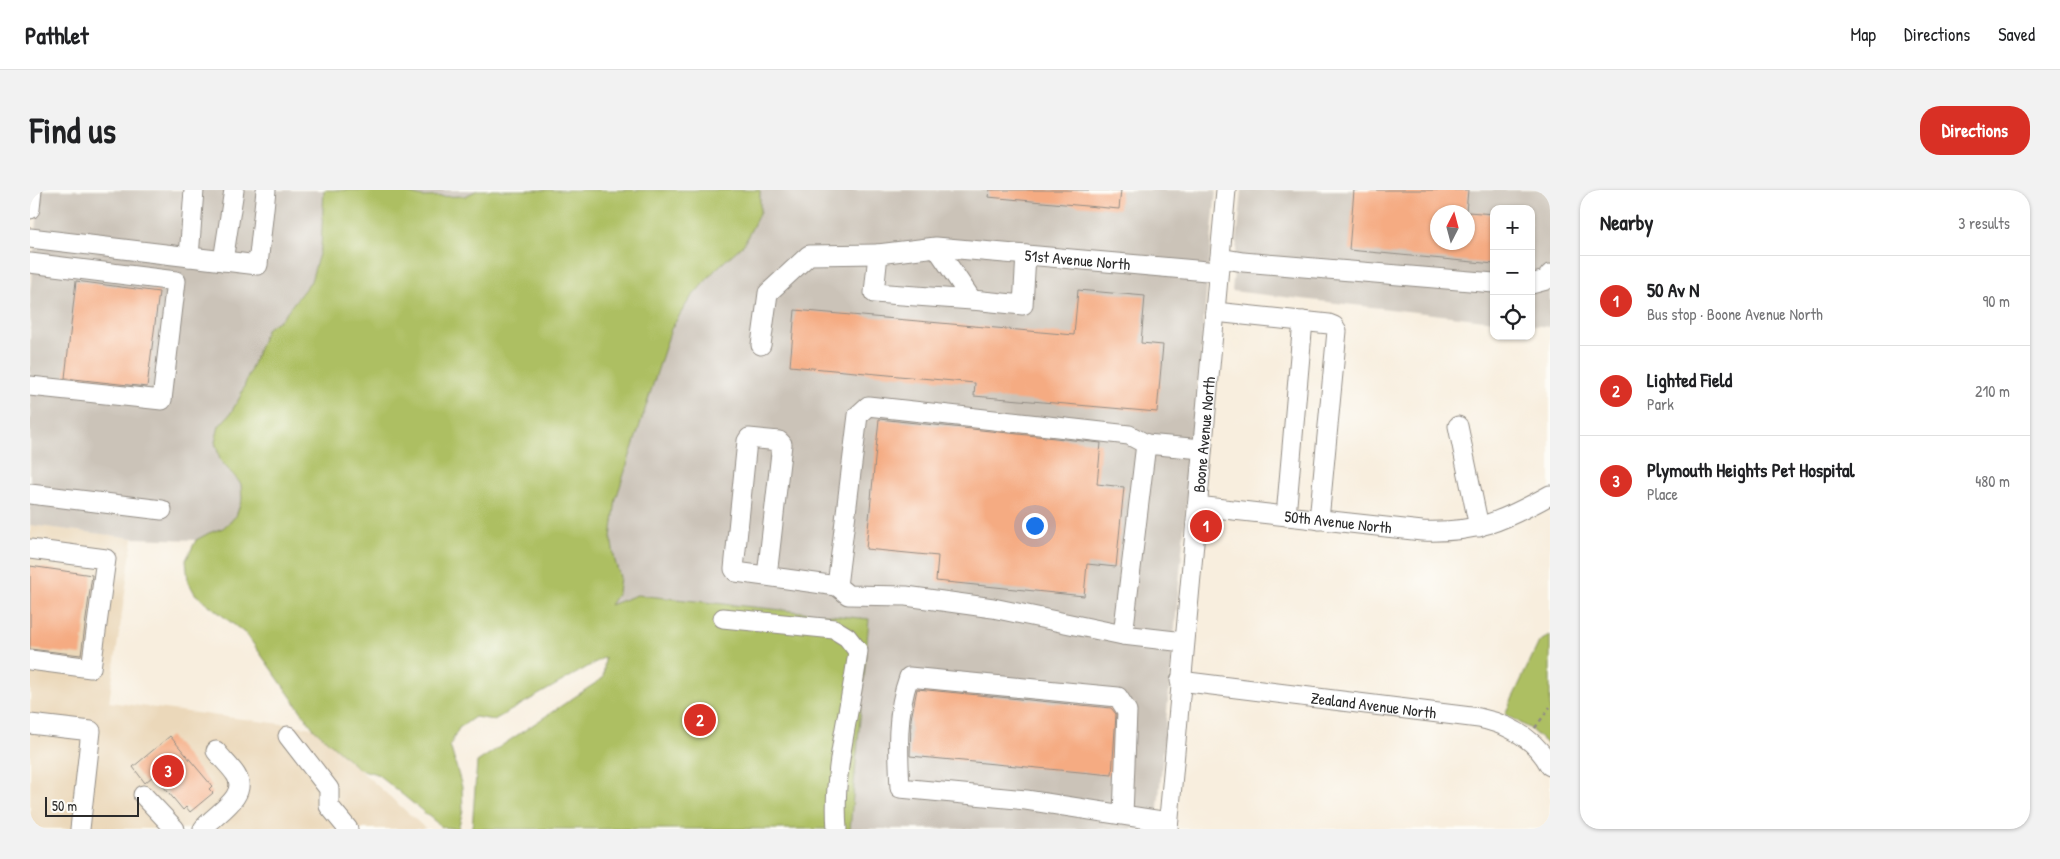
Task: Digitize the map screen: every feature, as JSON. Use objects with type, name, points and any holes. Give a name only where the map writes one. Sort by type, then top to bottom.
[{"type":"street","points":[[30,210],[32,190]]},
{"type":"street","points":[[189,257],[194,190]]},
{"type":"street","points":[[223,261],[234,190]]},
{"type":"street","points":[[30,238],[258,265],[266,190]]},
{"type":"street","name":"Boone Avenue North","points":[[1168,826],[1226,190]]},
{"type":"street","points":[[936,247],[972,300]]},
{"type":"street","name":"51st Avenue North","points":[[761,345],[768,293],[809,255],[878,254],[936,247],[1026,255],[1219,265],[1243,262],[1490,283]]},
{"type":"street","points":[[878,254],[874,293],[1022,305],[1026,255]]},
{"type":"street","points":[[30,263],[176,281],[162,400],[30,386]]},
{"type":"street","points":[[1535,283],[1546,280],[1550,274]]},
{"type":"street","points":[[1215,312],[1329,324],[1334,326],[1337,331],[1319,520]]},
{"type":"street","points":[[1286,516],[1303,321]]},
{"type":"street","points":[[837,586],[858,416],[868,406],[1129,435],[1146,444],[1202,449]]},
{"type":"street","points":[[1458,426],[1479,527]]},
{"type":"street","points":[[767,576],[782,444],[779,441],[749,438],[747,441],[734,569],[736,572],[837,586],[848,595],[906,596],[993,608],[1123,636],[1184,642]]},
{"type":"street","points":[[1123,636],[1146,444]]},
{"type":"street","points":[[30,494],[162,510]]},
{"type":"street","name":"50th Avenue North","points":[[1197,506],[1422,532],[1449,532],[1479,527],[1503,520],[1550,495]]},
{"type":"street","points":[[30,549],[106,559],[90,668],[30,660]]},
{"type":"street","points":[[723,618],[834,630],[847,637],[858,651],[840,758],[835,805],[837,829]]},
{"type":"street","points":[[1123,815],[1127,710],[1118,698],[909,677],[904,691],[897,746],[900,788],[1026,800],[1123,815],[1168,826]]},
{"type":"street","name":"Zealand Avenue North","points":[[1180,681],[1479,718],[1500,723],[1527,739],[1550,766]]},
{"type":"street","points":[[30,724],[91,731],[80,829]]},
{"type":"street","points":[[288,736],[329,789],[328,806],[348,829]]},
{"type":"street","points":[[203,829],[235,800],[238,785],[238,777],[216,751]]},
{"type":"street","points":[[143,795],[175,829]]},
{"type":"path","points":[[1527,739],[1550,707]]},
{"type":"shaded area","points":[[40,190],[324,190],[321,247],[311,281],[281,319],[267,328],[240,397],[230,414],[219,426],[215,442],[229,472],[241,484],[242,499],[236,516],[223,528],[196,540],[133,538],[30,525],[30,291]]},
{"type":"shaded area","points":[[397,190],[478,190],[465,196],[422,197]]},
{"type":"shaded area","points":[[760,190],[1216,190],[1156,829],[850,829],[869,619],[609,605],[618,593],[620,577],[611,538],[616,499],[671,329],[689,300],[716,269],[744,244],[760,212]]},
{"type":"shaded area","points":[[1242,190],[1550,190],[1550,327],[1535,325],[1535,205],[1490,205],[1490,321],[1232,291]]},
{"type":"shaded area","points":[[30,525],[133,538],[109,702],[313,728],[426,829],[30,829]]},
{"type":"green space","points":[[324,190],[397,190],[422,197],[465,196],[478,190],[760,190],[760,212],[744,244],[716,269],[689,300],[671,329],[616,499],[611,538],[620,577],[618,593],[610,605],[637,595],[869,619],[850,829],[472,829],[477,762],[603,678],[605,657],[494,720],[475,717],[459,728],[450,745],[462,787],[463,810],[458,829],[442,827],[377,774],[359,769],[313,728],[247,635],[195,594],[188,581],[186,560],[196,540],[223,528],[236,516],[242,499],[241,484],[220,460],[215,442],[219,426],[230,414],[240,397],[267,328],[281,319],[311,281],[321,247]]},
{"type":"green space","points":[[1550,635],[1550,747],[1529,728],[1505,714],[1539,642]]},
{"type":"building","points":[[989,190],[1121,190],[1119,209],[988,197]]},
{"type":"building","points":[[1354,190],[1468,190],[1467,205],[1430,205],[1430,250],[1475,250],[1475,213],[1490,214],[1490,264],[1349,250]]},
{"type":"building","points":[[76,281],[159,292],[147,387],[65,378]]},
{"type":"building","points":[[1078,290],[1145,296],[1141,343],[1163,345],[1157,412],[974,396],[975,383],[790,366],[795,310],[1074,335]]},
{"type":"building","points":[[879,419],[1101,443],[1097,484],[1124,487],[1116,567],[1087,564],[1084,596],[936,581],[938,556],[866,549]]},
{"type":"building","points":[[30,566],[92,575],[81,655],[30,649]]},
{"type":"building","points":[[917,689],[1111,708],[1116,714],[1112,775],[910,756],[911,719]]},
{"type":"building","points":[[170,736],[212,786],[209,789],[213,793],[190,812],[186,807],[183,810],[154,775],[145,783],[133,767]]},
{"type":"place","name":"50 Av N","points":[[1206,526]]},
{"type":"place","name":"Lighted Field","points":[[700,720]]},
{"type":"place","name":"Plymouth Heights Pet Hospital","points":[[168,771]]}]
